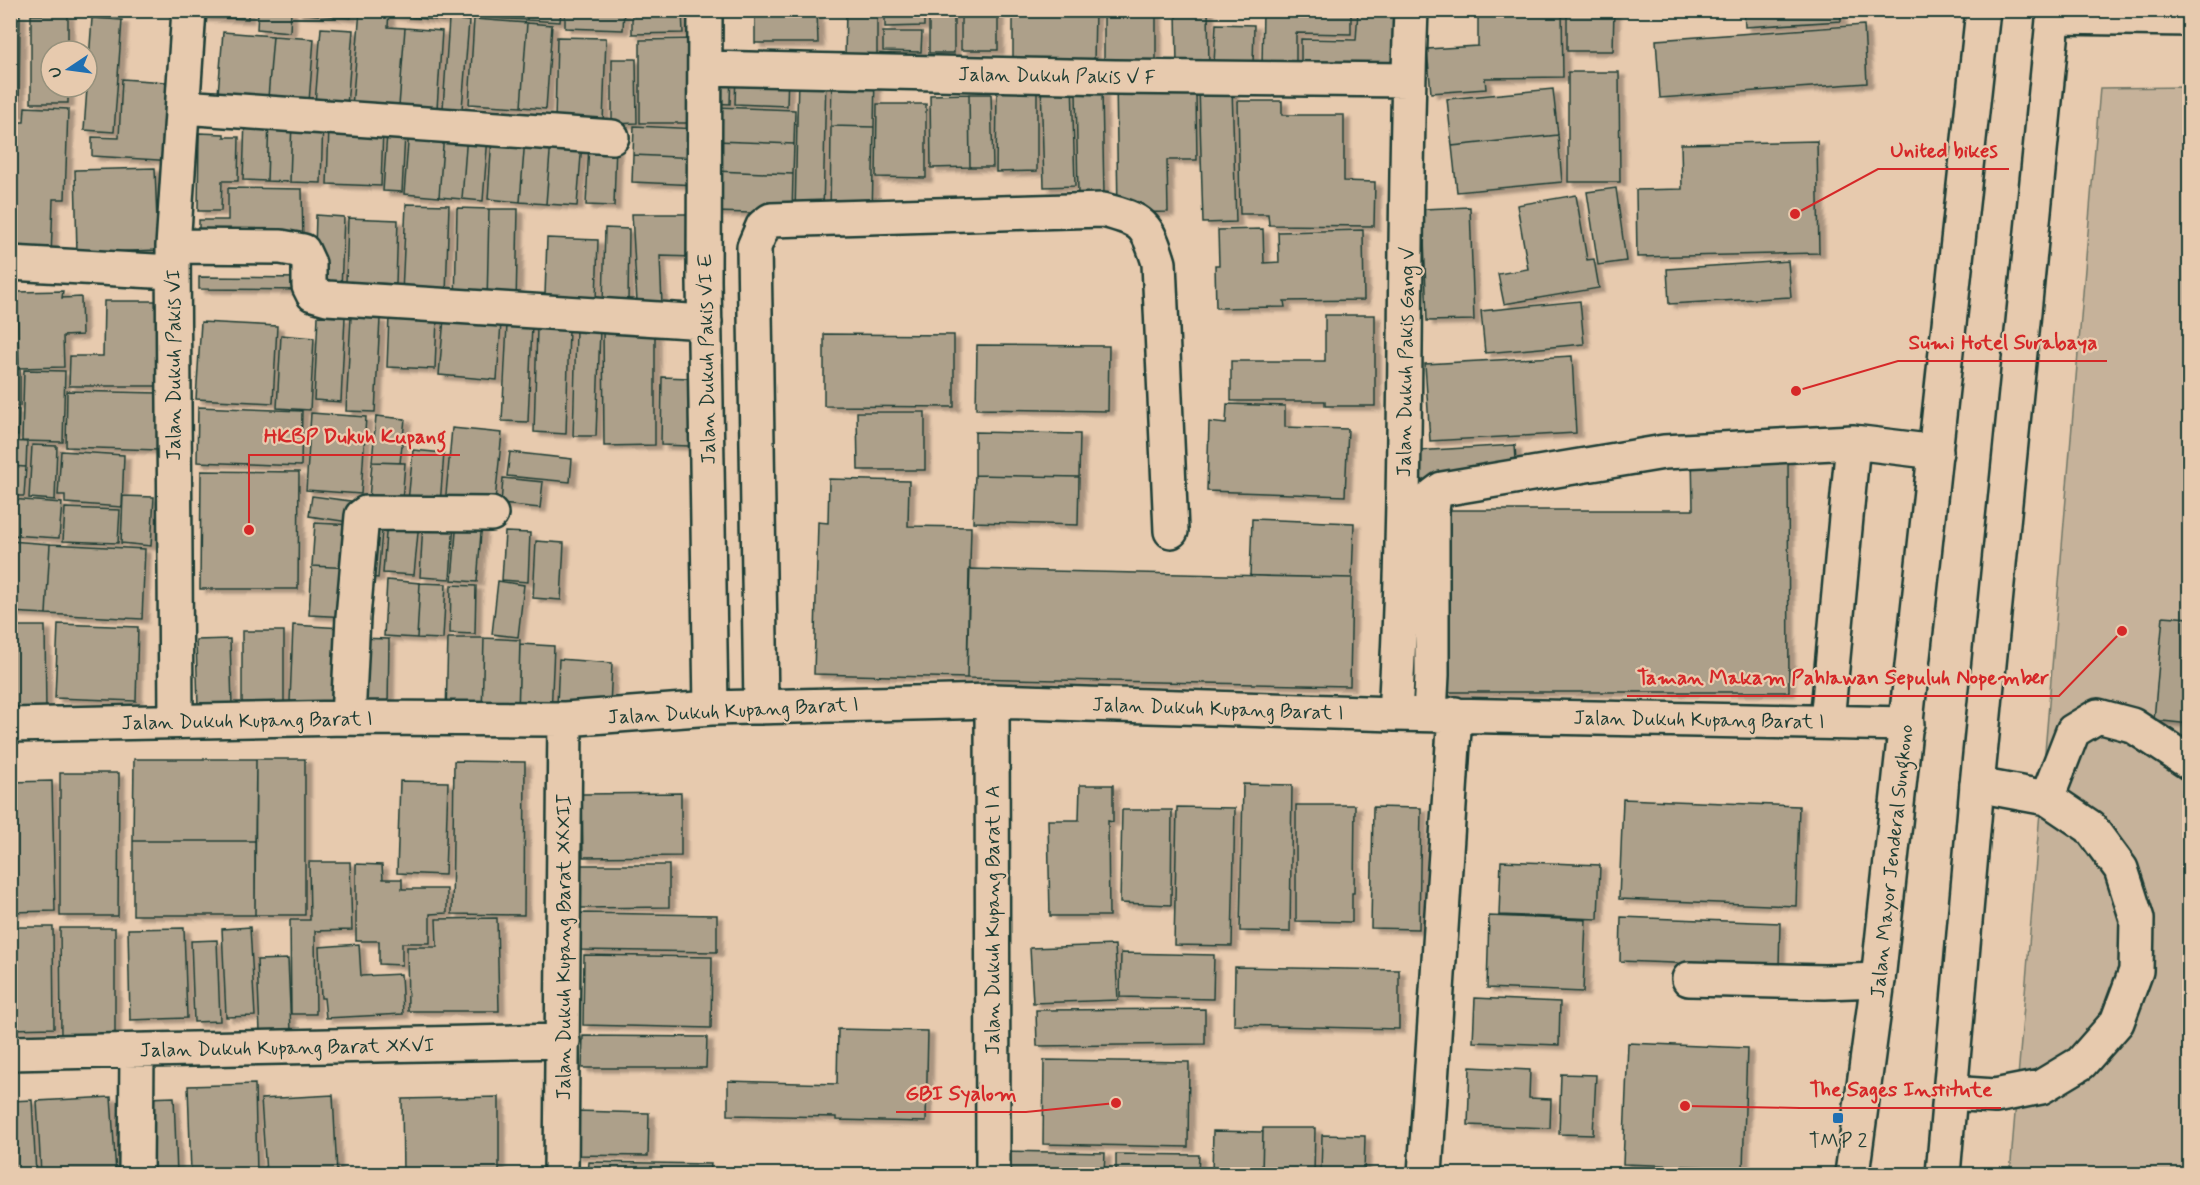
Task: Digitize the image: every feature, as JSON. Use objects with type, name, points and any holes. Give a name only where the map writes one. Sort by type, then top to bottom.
[{"type":"street","name":"Jalan Dukuh Pakis VI","points":[[176,720],[173,259],[189,10]]},
{"type":"street","name":"Jalan Dukuh Pakis VI E","points":[[705,10],[705,322],[711,708]]},
{"type":"street","name":"Jalan Dukuh Pakis Gang V","points":[[1395,714],[1404,489],[1408,80],[1411,10]]},
{"type":"street","name":"Jalan Mayor Jenderal Sungkono","points":[[1852,1174],[1878,980],[1907,724],[1983,10]]},
{"type":"street","points":[[1943,1174],[1977,785],[2054,14],[2190,19]]},
{"type":"street","name":"Jalan Dukuh Pakis V F","points":[[706,68],[1115,77],[1408,80]]},
{"type":"street","points":[[183,107],[612,137]]},
{"type":"street","points":[[761,707],[754,247],[763,226],[771,220],[1103,210],[1127,216],[1140,224],[1151,236],[1159,263],[1171,531]]},
{"type":"street","points":[[10,263],[173,259],[281,247],[303,251],[309,264],[309,286],[313,294],[327,298],[705,322]]},
{"type":"street","points":[[1827,722],[1853,442]]},
{"type":"street","points":[[1425,1174],[1442,714],[1432,675],[1432,511],[1434,495],[1442,489],[1664,452],[1853,442],[1936,452]]},
{"type":"street","points":[[348,718],[352,617],[362,516],[366,513],[491,514]]},
{"type":"street","name":"Jalan Dukuh Kupang Barat I","points":[[10,725],[348,718],[566,719],[711,708],[992,701],[1395,714],[1907,724]]},
{"type":"street","name":"Jalan Dukuh Kupang Barat I A","points":[[992,701],[993,1174]]},
{"type":"street","points":[[2047,798],[2073,731],[2098,716],[2132,725],[2190,763]]},
{"type":"street","name":"Jalan Dukuh Kupang Barat XXXII","points":[[561,1174],[566,719]]},
{"type":"street","points":[[1949,1093],[1995,1096],[2041,1087],[2080,1063],[2117,1022],[2136,971],[2137,919],[2121,869],[2090,827],[2047,798],[1977,785]]},
{"type":"street","points":[[1689,979],[1825,982],[1878,980]]},
{"type":"street","name":"Jalan Dukuh Kupang Barat XXVI","points":[[10,1053],[563,1041]]},
{"type":"street","points":[[136,1174],[137,1051]]},
{"type":"shaded area","points":[[2189,87],[2189,1174],[2010,1174],[2100,88]]},
{"type":"building","points":[[202,10],[248,10],[248,19],[202,17]]},
{"type":"building","points":[[258,10],[291,10],[290,32],[257,29]]},
{"type":"building","points":[[296,10],[352,10],[351,18],[296,13]]},
{"type":"building","points":[[360,10],[389,10],[388,27],[405,28],[399,106],[352,107]]},
{"type":"building","points":[[391,10],[415,10],[415,18],[391,15]]},
{"type":"building","points":[[418,10],[447,10],[446,21],[417,18]]},
{"type":"building","points":[[456,10],[494,10],[493,18],[455,15]]},
{"type":"building","points":[[494,10],[528,10],[527,20],[493,18]]},
{"type":"building","points":[[528,10],[561,10],[560,22],[527,20]]},
{"type":"building","points":[[565,10],[624,10],[623,30],[565,28]]},
{"type":"building","points":[[632,10],[682,10],[683,33],[632,34]]},
{"type":"building","points":[[755,10],[817,10],[818,43],[755,43]]},
{"type":"building","points":[[846,10],[877,10],[877,58],[845,57]]},
{"type":"building","points":[[885,10],[924,10],[924,26],[885,27]]},
{"type":"building","points":[[929,10],[954,10],[954,53],[929,53]]},
{"type":"building","points":[[961,10],[998,10],[998,50],[961,50]]},
{"type":"building","points":[[1013,10],[1095,10],[1094,63],[1013,62]]},
{"type":"building","points":[[1104,10],[1156,10],[1156,61],[1104,61]]},
{"type":"building","points":[[1176,10],[1208,10],[1209,66],[1177,67]]},
{"type":"building","points":[[1263,10],[1351,10],[1351,34],[1296,33],[1296,66],[1262,65]]},
{"type":"building","points":[[1358,10],[1394,10],[1393,72],[1301,71],[1301,39],[1356,40]]},
{"type":"building","points":[[1478,10],[1562,10],[1563,77],[1485,78],[1486,89],[1431,93],[1427,49],[1478,46]]},
{"type":"building","points":[[1567,10],[1614,10],[1613,51],[1567,51]]},
{"type":"building","points":[[1744,10],[1840,10],[1841,21],[1745,27]]},
{"type":"building","points":[[10,15],[20,15],[19,114],[10,114]]},
{"type":"building","points":[[31,15],[68,15],[68,39],[39,39],[39,99],[68,99],[68,103],[31,103]]},
{"type":"building","points":[[92,18],[122,20],[114,132],[84,130],[86,99],[99,99],[99,39],[90,39]]},
{"type":"building","points":[[449,19],[469,21],[462,109],[443,108]]},
{"type":"building","points":[[474,19],[527,23],[521,107],[469,104]]},
{"type":"building","points":[[527,23],[552,25],[546,109],[521,107]]},
{"type":"building","points":[[1216,24],[1254,25],[1253,65],[1214,64]]},
{"type":"building","points":[[1864,25],[1867,83],[1660,98],[1656,40]]},
{"type":"building","points":[[321,28],[353,30],[347,106],[315,104]]},
{"type":"building","points":[[405,28],[442,31],[437,109],[399,106]]},
{"type":"building","points":[[223,32],[273,36],[268,98],[218,94]]},
{"type":"building","points":[[883,32],[922,32],[921,52],[883,51]]},
{"type":"building","points":[[273,36],[314,39],[309,102],[268,98]]},
{"type":"building","points":[[557,37],[606,38],[603,123],[555,121]]},
{"type":"building","points":[[694,39],[694,123],[640,123],[640,40]]},
{"type":"building","points":[[612,59],[636,59],[637,123],[612,124]]},
{"type":"building","points":[[709,70],[731,72],[730,104],[708,103]]},
{"type":"building","points":[[736,72],[788,74],[787,106],[735,104]]},
{"type":"building","points":[[1568,72],[1619,72],[1620,182],[1568,182]]},
{"type":"building","points":[[798,74],[826,74],[823,215],[795,214]]},
{"type":"building","points":[[832,74],[875,75],[874,127],[831,126]]},
{"type":"building","points":[[122,79],[180,83],[175,161],[92,156],[92,137],[119,138]]},
{"type":"building","points":[[1116,79],[1196,93],[1197,160],[1167,160],[1168,212],[1118,213]]},
{"type":"building","points":[[1072,80],[1075,186],[1044,187],[1041,81]]},
{"type":"building","points":[[1199,87],[1232,87],[1236,222],[1203,223]]},
{"type":"building","points":[[1037,88],[1037,171],[996,172],[997,89]]},
{"type":"building","points":[[1553,89],[1558,135],[1452,146],[1447,99]]},
{"type":"building","points":[[1076,91],[1102,91],[1104,194],[1078,194]]},
{"type":"building","points":[[969,94],[991,94],[993,167],[970,167]]},
{"type":"building","points":[[969,94],[970,167],[931,168],[930,95]]},
{"type":"building","points":[[1238,101],[1282,101],[1282,115],[1344,115],[1344,181],[1375,182],[1374,226],[1269,225],[1268,214],[1240,214]]},
{"type":"building","points":[[877,104],[926,104],[926,178],[876,177]]},
{"type":"building","points":[[25,107],[68,109],[65,199],[53,199],[51,259],[10,258],[10,122],[24,122]]},
{"type":"building","points":[[717,107],[795,110],[794,144],[716,141]]},
{"type":"building","points":[[245,118],[269,119],[267,181],[243,180]]},
{"type":"building","points":[[269,119],[292,120],[290,182],[267,181]]},
{"type":"building","points":[[292,120],[323,121],[321,183],[290,182]]},
{"type":"building","points":[[329,126],[383,129],[381,186],[327,184]]},
{"type":"building","points":[[634,126],[700,129],[699,158],[633,155]]},
{"type":"building","points":[[831,126],[874,127],[872,217],[830,216]]},
{"type":"building","points":[[409,130],[444,133],[439,197],[404,194]]},
{"type":"building","points":[[199,133],[239,137],[238,181],[222,181],[221,211],[198,211]]},
{"type":"building","points":[[387,133],[405,134],[402,192],[383,191]]},
{"type":"building","points":[[444,133],[467,134],[462,199],[439,197]]},
{"type":"building","points":[[467,134],[488,136],[483,201],[462,199]]},
{"type":"building","points":[[1558,135],[1562,182],[1457,192],[1452,146]]},
{"type":"building","points":[[492,136],[525,138],[520,202],[488,199]]},
{"type":"building","points":[[525,138],[551,140],[546,204],[520,202]]},
{"type":"building","points":[[551,140],[582,143],[577,206],[546,204]]},
{"type":"building","points":[[716,141],[794,144],[793,174],[715,171]]},
{"type":"building","points":[[1817,141],[1819,253],[1637,257],[1636,190],[1682,189],[1681,144]]},
{"type":"building","points":[[589,142],[616,143],[614,206],[586,205]]},
{"type":"building","points":[[633,155],[699,158],[698,185],[632,182]]},
{"type":"building","points":[[155,168],[158,250],[77,253],[75,170]]},
{"type":"building","points":[[715,171],[793,174],[792,214],[714,212]]},
{"type":"building","points":[[228,188],[302,189],[303,243],[199,238],[199,220],[228,220]]},
{"type":"building","points":[[1616,188],[1626,261],[1598,265],[1587,192]]},
{"type":"building","points":[[1576,195],[1587,260],[1594,259],[1599,288],[1504,304],[1498,274],[1528,269],[1517,205]]},
{"type":"building","points":[[406,204],[449,205],[446,294],[402,293]]},
{"type":"building","points":[[1470,207],[1474,320],[1427,321],[1423,209]]},
{"type":"building","points":[[457,208],[489,209],[487,305],[455,304]]},
{"type":"building","points":[[489,209],[518,209],[516,306],[487,305]]},
{"type":"building","points":[[632,214],[696,214],[696,257],[660,256],[662,304],[637,302]]},
{"type":"building","points":[[316,215],[344,217],[341,289],[314,288]]},
{"type":"building","points":[[348,218],[398,220],[396,284],[346,282]]},
{"type":"building","points":[[605,228],[629,229],[628,303],[603,303]]},
{"type":"building","points":[[1263,229],[1264,263],[1279,262],[1278,232],[1363,230],[1364,300],[1284,301],[1285,307],[1216,308],[1215,265],[1219,265],[1218,230]]},
{"type":"building","points":[[547,238],[598,240],[596,301],[545,295]]},
{"type":"building","points":[[1788,261],[1791,297],[1669,304],[1667,269]]},
{"type":"building","points":[[199,277],[304,278],[304,290],[199,289]]},
{"type":"building","points":[[63,291],[62,298],[81,297],[82,335],[63,336],[64,367],[19,368],[17,292]]},
{"type":"building","points":[[104,301],[156,301],[159,386],[69,386],[70,356],[103,356]]},
{"type":"building","points":[[1580,301],[1584,344],[1485,353],[1481,311]]},
{"type":"building","points":[[1325,315],[1375,315],[1375,406],[1325,406],[1325,401],[1231,401],[1231,361],[1325,361]]},
{"type":"building","points":[[318,316],[345,317],[341,402],[314,400]]},
{"type":"building","points":[[389,316],[437,318],[435,369],[387,367]]},
{"type":"building","points":[[351,317],[380,319],[375,412],[346,411]]},
{"type":"building","points":[[444,318],[501,323],[497,380],[439,375]]},
{"type":"building","points":[[201,322],[277,326],[273,403],[196,399]]},
{"type":"building","points":[[507,324],[532,325],[528,422],[502,421]]},
{"type":"building","points":[[537,327],[569,328],[566,434],[534,432]]},
{"type":"building","points":[[603,327],[655,327],[655,445],[604,446]]},
{"type":"building","points":[[576,329],[600,330],[596,436],[573,436]]},
{"type":"building","points":[[824,334],[954,335],[954,407],[824,406]]},
{"type":"building","points":[[281,335],[314,338],[310,410],[277,408]]},
{"type":"building","points":[[977,345],[1109,346],[1108,411],[976,409]]},
{"type":"building","points":[[1572,356],[1576,433],[1430,441],[1425,364]]},
{"type":"building","points":[[10,369],[20,369],[20,406],[10,405]]},
{"type":"building","points":[[24,370],[65,371],[63,442],[22,441]]},
{"type":"building","points":[[662,377],[690,378],[689,446],[661,445]]},
{"type":"building","points":[[67,391],[159,393],[158,450],[66,447]]},
{"type":"building","points":[[1227,404],[1285,406],[1285,427],[1348,429],[1345,496],[1207,491],[1209,422],[1226,424]]},
{"type":"building","points":[[198,407],[302,411],[301,466],[197,462]]},
{"type":"building","points":[[10,409],[19,410],[18,436],[10,435]]},
{"type":"building","points":[[857,412],[925,412],[925,470],[858,470]]},
{"type":"building","points":[[311,413],[366,417],[361,494],[306,490]]},
{"type":"building","points":[[376,416],[405,419],[400,463],[372,462]]},
{"type":"building","points":[[452,428],[502,433],[494,510],[445,505]]},
{"type":"building","points":[[975,432],[1080,434],[1079,477],[975,475]]},
{"type":"building","points":[[10,441],[27,442],[26,467],[10,466]]},
{"type":"building","points":[[32,445],[57,446],[55,500],[29,498]]},
{"type":"building","points":[[1515,445],[1517,475],[1417,481],[1415,451]]},
{"type":"building","points":[[413,450],[444,453],[440,505],[408,502]]},
{"type":"building","points":[[61,451],[124,455],[122,507],[65,503],[65,495],[58,495]]},
{"type":"building","points":[[510,452],[572,459],[570,482],[507,476]]},
{"type":"building","points":[[1788,452],[1789,692],[1439,692],[1439,510],[1693,510],[1692,453]]},
{"type":"building","points":[[372,462],[405,463],[402,502],[369,499]]},
{"type":"building","points":[[10,466],[26,467],[24,496],[10,496]]},
{"type":"building","points":[[201,471],[299,472],[298,589],[200,589]]},
{"type":"building","points":[[975,475],[1079,477],[1078,525],[973,522]]},
{"type":"building","points":[[503,478],[543,482],[540,508],[501,504]]},
{"type":"building","points":[[829,479],[909,481],[908,526],[971,527],[967,678],[814,674],[818,522],[828,523]]},
{"type":"building","points":[[123,496],[154,497],[151,546],[121,543]]},
{"type":"building","points":[[312,496],[358,502],[355,523],[309,516]]},
{"type":"building","points":[[10,499],[62,503],[59,538],[10,535]]},
{"type":"building","points":[[65,508],[120,510],[118,543],[63,541]]},
{"type":"building","points":[[366,517],[383,519],[378,578],[361,576]]},
{"type":"building","points":[[1252,519],[1354,523],[1352,578],[1250,576]]},
{"type":"building","points":[[387,520],[419,522],[414,575],[383,573]]},
{"type":"building","points":[[457,520],[482,521],[477,582],[452,580]]},
{"type":"building","points":[[423,521],[454,523],[450,579],[420,577]]},
{"type":"building","points":[[315,523],[354,525],[352,568],[312,566]]},
{"type":"building","points":[[505,532],[530,533],[528,582],[502,580]]},
{"type":"building","points":[[10,541],[50,544],[46,614],[10,612]]},
{"type":"building","points":[[536,541],[564,543],[561,600],[533,598]]},
{"type":"building","points":[[50,544],[145,549],[142,619],[46,614]]},
{"type":"building","points":[[312,566],[352,568],[349,617],[309,615]]},
{"type":"building","points":[[969,569],[1352,578],[1350,686],[967,678]]},
{"type":"building","points":[[387,580],[420,583],[417,638],[384,636]]},
{"type":"building","points":[[498,581],[524,585],[518,637],[492,634]]},
{"type":"building","points":[[420,583],[446,584],[443,639],[417,638]]},
{"type":"building","points":[[451,585],[476,586],[475,634],[450,633]]},
{"type":"building","points":[[2163,616],[2190,618],[2190,724],[2154,720]]},
{"type":"building","points":[[58,624],[138,627],[136,701],[55,698]]},
{"type":"building","points":[[293,625],[343,628],[339,703],[290,701]]},
{"type":"building","points":[[10,626],[45,626],[46,712],[10,712]]},
{"type":"building","points":[[242,631],[284,631],[284,709],[242,709]]},
{"type":"building","points":[[357,638],[389,639],[388,707],[356,706]]},
{"type":"building","points":[[448,638],[484,638],[482,714],[446,713]]},
{"type":"building","points":[[484,638],[520,640],[518,715],[482,714]]},
{"type":"building","points":[[230,639],[232,706],[198,707],[196,640]]},
{"type":"building","points":[[520,644],[554,646],[551,716],[518,715]]},
{"type":"building","points":[[559,659],[612,663],[610,707],[557,704]]},
{"type":"building","points":[[134,759],[256,759],[255,841],[133,841]]},
{"type":"building","points":[[256,759],[305,759],[305,915],[255,915]]},
{"type":"building","points":[[454,761],[525,762],[524,915],[452,914]]},
{"type":"building","points":[[60,773],[119,773],[118,916],[60,916]]},
{"type":"building","points":[[52,781],[55,911],[10,912],[10,782]]},
{"type":"building","points":[[400,781],[448,782],[445,875],[397,873]]},
{"type":"building","points":[[1243,784],[1292,785],[1290,932],[1240,931]]},
{"type":"building","points":[[1080,785],[1113,785],[1113,822],[1108,821],[1109,916],[1050,916],[1048,820],[1079,820]]},
{"type":"building","points":[[681,793],[681,856],[583,857],[582,794]]},
{"type":"building","points":[[1623,799],[1799,806],[1796,906],[1619,899]]},
{"type":"building","points":[[1296,805],[1355,805],[1352,922],[1296,921]]},
{"type":"building","points":[[1177,807],[1235,808],[1232,946],[1174,945]]},
{"type":"building","points":[[1373,807],[1421,808],[1419,929],[1371,928]]},
{"type":"building","points":[[1122,810],[1172,810],[1171,905],[1120,903]]},
{"type":"building","points":[[133,841],[255,841],[255,915],[133,915]]},
{"type":"building","points":[[1501,861],[1600,865],[1598,919],[1499,915]]},
{"type":"building","points":[[309,862],[350,862],[352,930],[315,931],[316,1014],[291,1014],[290,920],[310,920]]},
{"type":"building","points":[[356,864],[382,865],[383,879],[402,879],[402,889],[447,889],[447,913],[430,914],[430,943],[402,943],[402,965],[379,964],[379,941],[356,941]]},
{"type":"building","points":[[581,865],[669,865],[669,907],[581,908]]},
{"type":"building","points":[[580,913],[717,915],[717,952],[579,950]]},
{"type":"building","points":[[1489,916],[1586,920],[1583,992],[1487,988]]},
{"type":"building","points":[[1621,917],[1780,923],[1779,967],[1620,961]]},
{"type":"building","points":[[497,918],[499,1011],[408,1011],[407,947],[437,947],[436,919]]},
{"type":"building","points":[[10,927],[53,927],[54,1028],[10,1029]]},
{"type":"building","points":[[250,927],[255,1016],[226,1017],[222,929]]},
{"type":"building","points":[[60,928],[115,928],[115,1038],[61,1038]]},
{"type":"building","points":[[184,928],[187,1018],[130,1020],[128,929]]},
{"type":"building","points":[[217,940],[220,1021],[194,1022],[191,941]]},
{"type":"building","points":[[359,944],[361,976],[401,974],[403,1014],[326,1018],[324,998],[321,998],[319,947]]},
{"type":"building","points":[[1115,945],[1118,1000],[1033,1003],[1030,948]]},
{"type":"building","points":[[1121,953],[1214,955],[1213,999],[1120,997]]},
{"type":"building","points":[[584,955],[712,957],[711,1028],[583,1025]]},
{"type":"building","points":[[288,959],[291,1031],[260,1032],[257,960]]},
{"type":"building","points":[[1235,967],[1399,970],[1399,1029],[1234,1025]]},
{"type":"building","points":[[1475,998],[1560,1002],[1559,1045],[1473,1042]]},
{"type":"building","points":[[1205,1009],[1205,1044],[1037,1046],[1036,1010]]},
{"type":"building","points":[[838,1029],[928,1031],[926,1122],[836,1120],[836,1117],[728,1115],[728,1081],[837,1084]]},
{"type":"building","points":[[583,1036],[707,1037],[706,1068],[582,1068]]},
{"type":"building","points":[[1628,1043],[1747,1048],[1743,1168],[1623,1164]]},
{"type":"building","points":[[1044,1060],[1189,1062],[1188,1147],[1043,1144]]},
{"type":"building","points":[[1470,1067],[1530,1070],[1529,1098],[1551,1099],[1550,1128],[1468,1125]]},
{"type":"building","points":[[1561,1074],[1596,1075],[1593,1135],[1559,1134]]},
{"type":"building","points":[[255,1084],[257,1174],[191,1174],[188,1086]]},
{"type":"building","points":[[333,1095],[337,1173],[266,1174],[261,1099]]},
{"type":"building","points":[[111,1097],[116,1174],[41,1174],[37,1101]]},
{"type":"building","points":[[174,1097],[177,1174],[149,1174],[146,1098]]},
{"type":"building","points":[[499,1097],[499,1174],[403,1174],[402,1099]]},
{"type":"building","points":[[32,1100],[36,1174],[10,1174],[10,1101]]},
{"type":"building","points":[[576,1111],[649,1113],[648,1156],[575,1155]]},
{"type":"building","points":[[1263,1128],[1315,1128],[1314,1174],[1262,1174]]},
{"type":"building","points":[[1213,1131],[1263,1132],[1262,1174],[1212,1174]]},
{"type":"building","points":[[1322,1135],[1365,1136],[1364,1174],[1321,1174]]},
{"type":"building","points":[[1003,1151],[1105,1153],[1104,1174],[1003,1174]]},
{"type":"building","points":[[1116,1154],[1199,1155],[1198,1174],[1116,1174]]},
{"type":"building","points":[[589,1162],[711,1164],[710,1174],[588,1174]]},
{"type":"place","name":"United bikes","points":[[1795,214]]},
{"type":"place","name":"Sumi Hotel Surabaya","points":[[1796,391]]},
{"type":"place","name":"HKBP Dukuh Kupang","points":[[249,530]]},
{"type":"place","name":"Taman Makam Pahlawan Sepuluh Nopember","points":[[2122,631]]},
{"type":"place","name":"GBI Syalom","points":[[1116,1103]]},
{"type":"place","name":"The Sages Institute","points":[[1685,1106]]},
{"type":"place","name":"TMP 2","points":[[1838,1118]]}]
